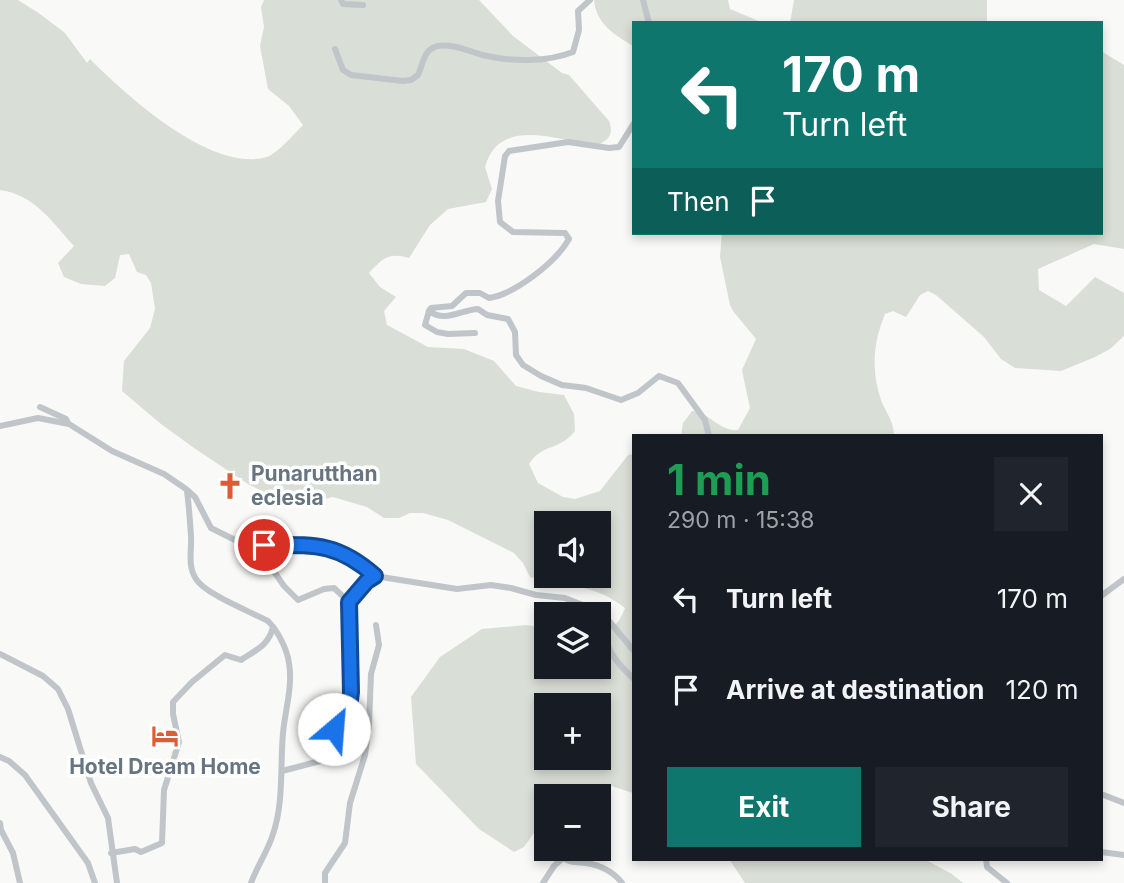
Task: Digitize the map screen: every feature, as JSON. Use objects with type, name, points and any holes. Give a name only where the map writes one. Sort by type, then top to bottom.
[{"type":"street","points":[[341,0],[343,4],[363,5]]},
{"type":"street","points":[[335,49],[343,70],[351,75],[403,81],[418,75],[420,63],[427,52],[437,46],[514,61],[563,56],[573,52],[579,30],[578,11],[590,0]]},
{"type":"street","points":[[643,0],[648,21]]},
{"type":"street","points":[[475,333],[437,332],[425,325],[429,311],[431,308],[452,306],[466,293],[480,293],[489,298],[510,292],[560,252],[569,239],[565,233],[513,232],[500,222],[498,201],[505,156],[509,151],[568,142],[619,147],[632,126]]},
{"type":"street","points":[[429,311],[441,317],[450,317],[478,309],[487,315],[508,319],[515,332],[516,355],[523,365],[562,385],[586,388],[621,400],[638,393],[659,376],[678,383],[705,420],[708,434]]},
{"type":"street","points":[[40,407],[66,419],[69,424]]},
{"type":"street","points":[[0,426],[38,418],[69,424],[112,451],[164,474],[186,489],[195,497],[211,528],[241,542],[325,546],[360,563],[375,576],[457,589],[491,586],[510,588],[575,602]]},
{"type":"street","points":[[186,489],[190,557],[195,578],[221,598],[268,621],[286,651],[289,664],[290,688],[273,835],[256,867],[251,883]]},
{"type":"street","points":[[241,542],[242,550],[273,570],[298,600],[324,589],[334,588],[349,602]]},
{"type":"street","points":[[282,771],[320,761],[324,734],[341,726],[348,716],[352,664],[349,602],[367,581],[375,576]]},
{"type":"street","points":[[1103,595],[1124,579]]},
{"type":"street","points":[[611,623],[632,649]]},
{"type":"street","points":[[325,883],[325,873],[345,843],[351,803],[365,755],[371,674],[379,645],[376,625]]},
{"type":"street","points":[[111,853],[135,849],[141,852],[162,843],[164,790],[179,742],[172,708],[177,697],[225,655],[241,660],[266,645],[273,627]]},
{"type":"street","points":[[0,654],[43,676],[58,689],[68,709],[96,795],[108,818],[117,883]]},
{"type":"street","points":[[611,655],[632,677]]},
{"type":"street","points":[[0,757],[25,775],[88,863],[95,883]]},
{"type":"street","points":[[1103,795],[1124,803]]},
{"type":"street","points":[[0,823],[13,853],[20,883]]},
{"type":"street","points":[[1103,852],[1124,855]]},
{"type":"street","points":[[542,883],[563,858],[574,864],[587,863],[611,871],[622,883]]},
{"type":"street","points":[[986,861],[987,867],[1006,883]]},
{"type":"shaded area","points":[[0,0],[18,0],[40,14],[65,33],[87,63],[90,59],[125,92],[171,128],[221,154],[245,159],[271,155],[303,125],[289,106],[268,89],[260,46],[264,27],[261,7],[264,0],[479,0],[513,36],[562,73],[569,75],[609,121],[611,133],[607,139],[597,146],[532,135],[503,141],[492,151],[485,167],[492,189],[486,202],[448,209],[430,225],[409,258],[391,256],[378,263],[369,273],[380,287],[396,297],[384,311],[387,325],[428,347],[464,349],[494,361],[516,386],[564,395],[574,414],[575,431],[563,442],[534,457],[529,464],[538,483],[563,497],[575,499],[600,491],[628,455],[632,454],[632,793],[611,784],[534,784],[534,833],[524,847],[514,852],[479,829],[416,764],[411,697],[440,657],[482,629],[526,625],[534,626],[534,679],[611,679],[611,628],[625,608],[614,600],[584,588],[611,588],[611,511],[534,511],[534,578],[530,577],[514,553],[448,520],[423,513],[384,518],[367,507],[333,497],[300,505],[276,498],[248,484],[161,424],[122,391],[124,361],[150,328],[155,309],[151,283],[146,275],[137,272],[129,254],[120,255],[115,278],[105,286],[81,284],[64,277],[58,263],[74,246],[42,211],[23,197],[0,190]]},
{"type":"shaded area","points":[[594,0],[728,0],[730,9],[759,21],[632,21],[632,45],[602,22]]},
{"type":"shaded area","points":[[794,0],[987,0],[987,21],[790,21]]},
{"type":"shaded area","points":[[1103,52],[1124,65],[1124,249],[1094,244],[1038,269],[1039,290],[1066,306],[1095,277],[1124,293],[1124,336],[1110,349],[1095,357],[1061,371],[1015,368],[1001,359],[984,337],[928,291],[920,295],[906,317],[893,311],[885,314],[878,335],[876,378],[894,434],[681,434],[683,423],[692,411],[726,428],[738,430],[750,408],[742,370],[756,339],[730,305],[720,257],[722,235],[1103,235]]},
{"type":"shaded area","points":[[730,861],[928,861],[963,883],[745,883]]},
{"type":"place","name":"Punarutthan eclesia","points":[[230,486]]},
{"type":"place","name":"Hotel Dream Home","points":[[165,736]]},
{"type":"route","points":[[264,545],[325,546],[360,563],[375,576],[367,581],[349,602],[351,692],[348,716],[341,726],[334,729]]}]
